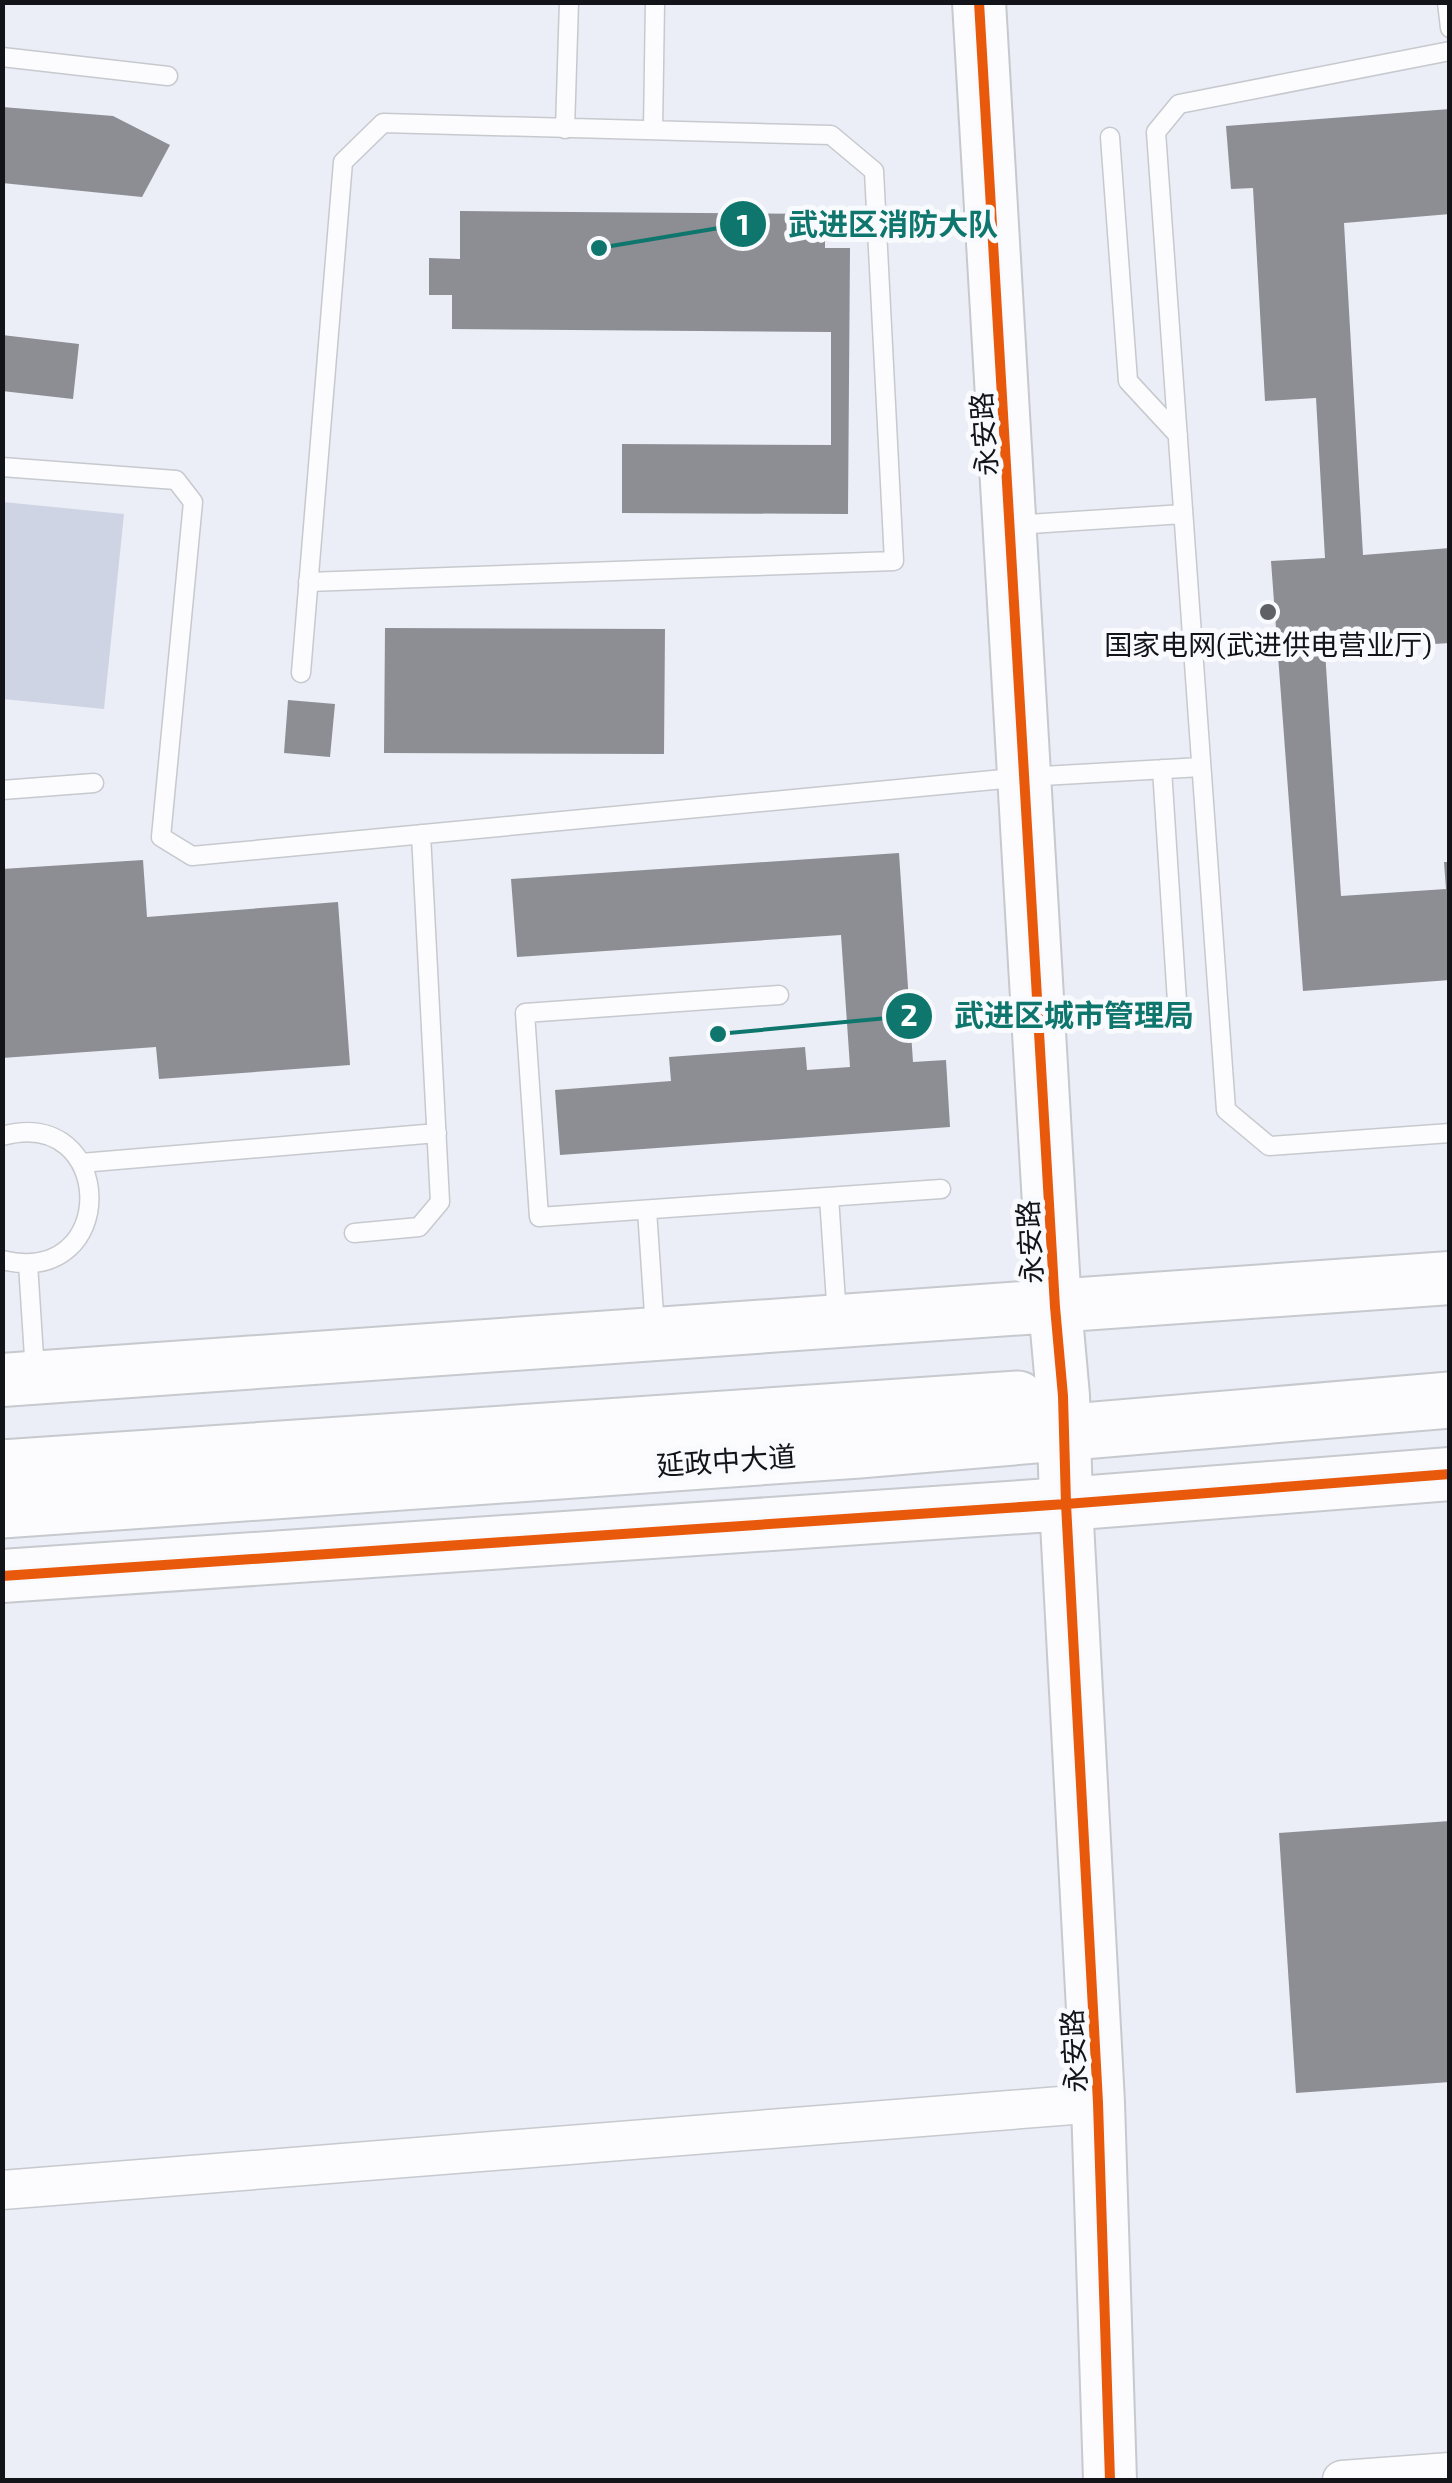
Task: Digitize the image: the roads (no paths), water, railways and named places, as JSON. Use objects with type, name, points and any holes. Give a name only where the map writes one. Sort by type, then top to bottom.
[{"type":"main road","name":"延政中大道","points":[[2,1510],[858,1450],[1062,1414],[1450,1362]]},
{"type":"main road","name":"延政中大道","points":[[2,1468],[1062,1414],[1450,1400]]},
{"type":"street","name":"永安路","points":[[978,2],[1062,1414],[1098,2103],[1110,2480]]},
{"type":"street","points":[[19,1379],[1450,1278]]},
{"type":"street","points":[[2,1576],[1450,1474]]},
{"type":"street","points":[[2,2190],[1098,2103]]},
{"type":"street","points":[[1342,2480],[1450,2472]]},
{"type":"lane","points":[[565,128],[569,2]]},
{"type":"lane","points":[[653,130],[655,2]]},
{"type":"lane","points":[[1447,2],[1450,28]]},
{"type":"lane","points":[[1450,52],[1179,104],[1156,132],[1226,1110],[1269,1146],[1450,1133]]},
{"type":"lane","points":[[2,57],[168,76]]},
{"type":"lane","points":[[301,673],[308,582],[342,162],[383,124],[830,135],[874,171],[894,561],[308,582]]},
{"type":"lane","points":[[1110,137],[1128,381],[1178,435]]},
{"type":"lane","points":[[2,466],[176,480],[193,502],[161,836],[192,856],[1025,777],[1201,767]]},
{"type":"lane","points":[[1011,525],[1183,514]]},
{"type":"lane","points":[[1162,769],[1178,1017]]},
{"type":"lane","points":[[2,790],[94,783]]},
{"type":"lane","points":[[354,1233],[419,1227],[440,1202],[420,834]]},
{"type":"lane","points":[[779,995],[525,1013],[539,1217],[941,1189]]},
{"type":"lane","points":[[2,1136],[39,1133],[59,1140],[81,1163],[91,1193],[90,1214],[67,1249],[48,1260],[28,1264],[2,1260]]},
{"type":"lane","points":[[81,1163],[437,1133]]},
{"type":"lane","points":[[829,1197],[838,1322]]},
{"type":"lane","points":[[648,1210],[656,1335]]},
{"type":"lane","points":[[19,1379],[28,1264]]},
{"type":"place","name":"武进区消防大队","points":[[599,248]]},
{"type":"place","name":"国家电网(武进供电营业厅)","points":[[1268,612]]},
{"type":"place","name":"武进区城市管理局","points":[[718,1034]]}]
